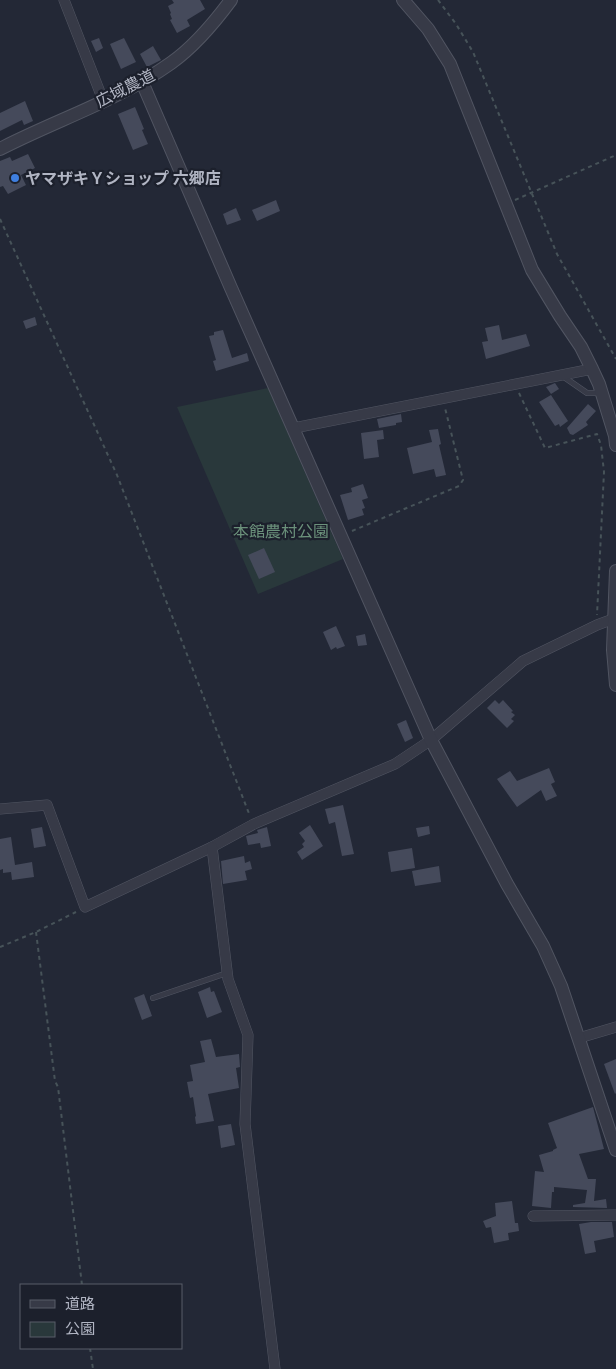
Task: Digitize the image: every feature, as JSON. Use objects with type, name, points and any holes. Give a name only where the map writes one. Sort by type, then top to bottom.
[{"type":"street","points":[[64,0],[102,100]]},
{"type":"street","name":"広域農道","points":[[0,149],[142,82],[172,62],[210,28],[231,0]]},
{"type":"street","points":[[403,0],[428,29],[450,64],[532,270],[581,347],[592,369],[602,393],[616,445]]},
{"type":"street","points":[[142,82],[431,740],[507,884],[543,946],[561,986],[616,1150]]},
{"type":"street","points":[[294,428],[592,369]]},
{"type":"street","points":[[616,572],[613,650],[616,685]]},
{"type":"street","points":[[0,809],[47,805],[85,907],[254,824],[395,764],[431,740],[523,661],[597,625],[615,619]]},
{"type":"street","points":[[212,846],[227,973],[248,1035],[245,1124],[275,1369]]},
{"type":"street","points":[[579,1038],[616,1028]]},
{"type":"street","points":[[533,1216],[616,1215]]},
{"type":"lane","points":[[561,375],[587,393],[602,393]]},
{"type":"lane","points":[[153,998],[227,973]]},
{"type":"path","points":[[438,0],[456,24],[473,52],[557,254],[616,359]]},
{"type":"path","points":[[506,204],[616,155]]},
{"type":"path","points":[[0,218],[117,475],[254,824]]},
{"type":"path","points":[[515,384],[544,448],[597,434],[602,445],[604,472],[597,625]]},
{"type":"path","points":[[342,535],[459,486],[463,480],[443,398]]},
{"type":"path","points":[[0,947],[36,932],[85,907]]},
{"type":"path","points":[[36,932],[55,1081],[58,1088],[82,1284]]},
{"type":"path","points":[[90,1349],[93,1369]]},
{"type":"green space","name":"本館農村公園","points":[[268,388],[343,559],[258,594],[177,407]]},
{"type":"building","points":[[172,0],[200,0],[205,9],[187,20],[190,26],[177,33],[170,20],[172,19],[168,6],[174,3]]},
{"type":"building","points":[[99,38],[103,48],[96,52],[91,41]]},
{"type":"building","points":[[124,38],[136,62],[121,69],[110,44]]},
{"type":"building","points":[[153,46],[161,60],[147,67],[140,54]]},
{"type":"building","points":[[25,101],[33,121],[24,125],[22,120],[0,131],[0,113]]},
{"type":"building","points":[[135,107],[148,144],[133,150],[118,114]]},
{"type":"building","points":[[28,154],[35,168],[21,175],[26,185],[8,194],[3,186],[0,187],[0,161],[10,157],[12,161]]},
{"type":"building","points":[[276,200],[280,211],[257,221],[252,210]]},
{"type":"building","points":[[236,208],[241,220],[227,225],[223,214]]},
{"type":"building","points":[[35,317],[37,325],[26,329],[23,321]]},
{"type":"building","points":[[499,325],[502,340],[526,334],[530,346],[486,359],[482,342],[488,341],[485,328]]},
{"type":"building","points":[[223,330],[232,358],[247,353],[249,361],[216,371],[213,361],[216,360],[209,336],[214,335],[214,332]]},
{"type":"building","points":[[555,383],[559,389],[551,394],[546,387]]},
{"type":"building","points":[[551,395],[568,421],[560,427],[559,424],[555,426],[539,402]]},
{"type":"building","points":[[588,404],[596,411],[586,422],[588,425],[573,435],[570,434],[567,428]]},
{"type":"building","points":[[401,414],[402,422],[379,428],[377,419]]},
{"type":"building","points":[[438,429],[441,444],[439,445],[446,475],[436,477],[434,469],[413,474],[407,448],[432,442],[429,430]]},
{"type":"building","points":[[383,430],[384,439],[377,440],[379,457],[364,459],[361,433]]},
{"type":"building","points":[[363,484],[368,498],[362,500],[365,508],[362,509],[364,515],[348,520],[340,495],[352,492],[351,488]]},
{"type":"building","points":[[264,548],[275,572],[259,579],[248,555]]},
{"type":"building","points":[[336,626],[345,646],[337,649],[336,647],[331,650],[323,632]]},
{"type":"building","points":[[365,634],[367,645],[358,646],[356,636]]},
{"type":"building","points":[[495,700],[499,704],[503,700],[515,715],[511,719],[514,721],[507,728],[487,708]]},
{"type":"building","points":[[406,720],[413,738],[405,742],[397,724]]},
{"type":"building","points":[[549,768],[555,782],[551,784],[557,796],[546,801],[541,790],[517,807],[497,779],[510,771],[517,781]]},
{"type":"building","points":[[343,805],[354,854],[342,856],[335,822],[329,824],[325,809]]},
{"type":"building","points":[[310,825],[323,846],[302,860],[297,852],[304,847],[302,844],[305,841],[299,833]]},
{"type":"building","points":[[429,826],[430,834],[418,837],[416,828]]},
{"type":"building","points":[[42,827],[46,846],[34,848],[31,829]]},
{"type":"building","points":[[267,827],[271,846],[261,848],[260,843],[248,845],[246,836],[258,833],[257,830]]},
{"type":"building","points":[[11,837],[15,865],[32,862],[34,877],[12,880],[11,872],[3,873],[3,869],[0,870],[0,839]]},
{"type":"building","points":[[412,848],[415,868],[391,872],[388,852]]},
{"type":"building","points":[[244,856],[245,863],[250,861],[252,869],[245,871],[247,880],[223,884],[221,861]]},
{"type":"building","points":[[439,866],[441,882],[415,886],[412,871]]},
{"type":"building","points":[[210,987],[211,992],[214,991],[222,1012],[207,1018],[198,992]]},
{"type":"building","points":[[144,994],[152,1016],[142,1020],[134,998]]},
{"type":"building","points":[[211,1039],[216,1057],[239,1054],[240,1067],[236,1068],[239,1088],[208,1094],[214,1121],[196,1124],[193,1097],[190,1098],[187,1082],[193,1081],[190,1065],[205,1062],[200,1041]]},
{"type":"building","points":[[616,1059],[616,1093],[615,1094],[604,1064]]},
{"type":"building","points":[[593,1107],[604,1149],[579,1154],[588,1179],[596,1179],[594,1201],[606,1199],[607,1208],[573,1207],[573,1205],[585,1203],[587,1190],[554,1187],[551,1208],[532,1206],[535,1171],[544,1172],[539,1155],[557,1148],[548,1123]]},
{"type":"building","points":[[231,1124],[235,1145],[221,1148],[218,1126]]},
{"type":"building","points":[[512,1201],[515,1223],[518,1223],[519,1231],[508,1233],[509,1240],[494,1243],[491,1227],[486,1228],[483,1221],[496,1216],[495,1203]]},
{"type":"building","points":[[612,1222],[614,1237],[594,1241],[596,1252],[585,1254],[579,1224]]},
{"type":"place","name":"ヤマザキＹショップ 六郷店","points":[[15,178]]}]
